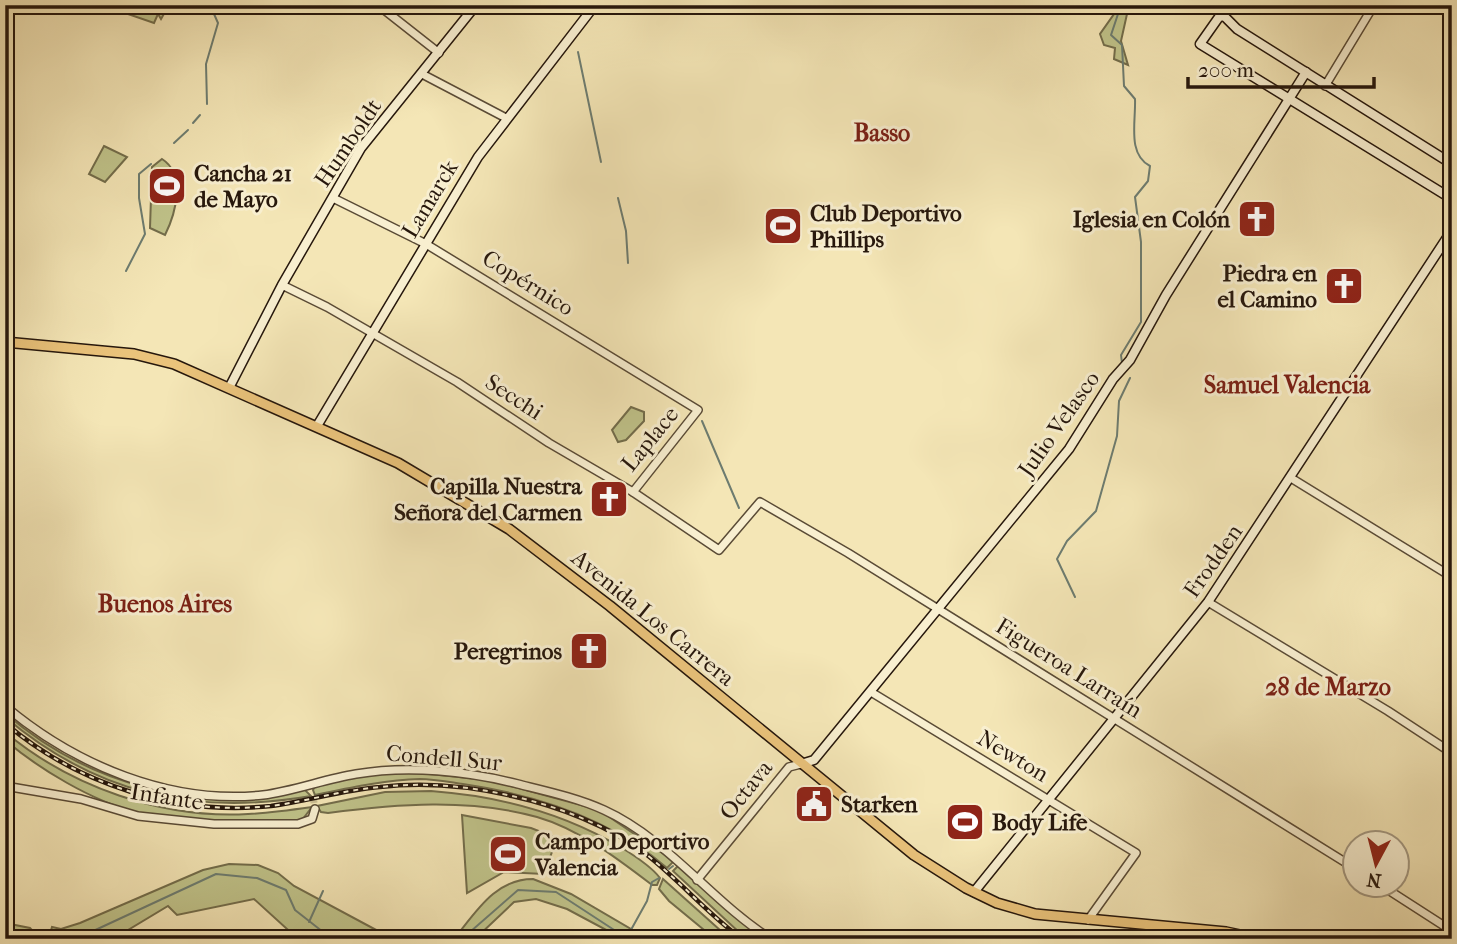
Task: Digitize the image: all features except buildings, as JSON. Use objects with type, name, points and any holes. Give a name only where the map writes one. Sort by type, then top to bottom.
[{"type":"main road","name":"Humboldt","points":[[229,388],[282,285],[361,148],[475,5]]},
{"type":"main road","name":"Lamarck","points":[[317,426],[478,157],[595,5]]},
{"type":"main road","points":[[1219,5],[1224,16],[1237,29],[1452,164]]},
{"type":"main road","points":[[1224,16],[1219,17],[1200,44],[1290,97],[1452,200]]},
{"type":"main road","name":"Julio Velasco","points":[[801,764],[814,760],[1069,449],[1113,379],[1129,360],[1166,295],[1306,72]]},
{"type":"main road","name":"Frodden","points":[[974,892],[1208,602],[1452,230]]},
{"type":"main road","name":"Avenida Los Carrera","points":[[5,342],[155,358],[317,426],[418,474],[509,529],[610,606],[914,855],[974,892],[1024,911],[1088,920],[1226,932],[1259,939]]},
{"type":"street","points":[[378,5],[439,53]]},
{"type":"street","points":[[1325,86],[1374,5]]},
{"type":"street","points":[[422,74],[506,118]]},
{"type":"street","name":"Copérnico","points":[[332,198],[426,244],[698,411]]},
{"type":"street","name":"Secchi","points":[[282,285],[372,333],[633,492],[719,550],[760,502]]},
{"type":"street","name":"Laplace","points":[[633,492],[698,411]]},
{"type":"street","points":[[1291,478],[1452,577]]},
{"type":"street","name":"Figueroa Larraín","points":[[760,502],[1342,860]]},
{"type":"street","points":[[1208,602],[1388,710],[1452,753]]},
{"type":"street","name":"Newton","points":[[871,692],[1136,853],[1088,920]]},
{"type":"street","name":"Condell Sur","points":[[5,706],[29,726],[66,750],[126,778],[228,796],[265,795],[378,770],[407,770],[481,776],[604,810],[653,842],[750,926],[771,939]]},
{"type":"street","name":"Octava","points":[[698,880],[789,767],[801,764]]},
{"type":"street","points":[[310,785],[313,796]]},
{"type":"street","name":"Infante","points":[[5,786],[114,807],[138,816],[253,825],[305,822],[312,819],[315,809]]},
{"type":"street","points":[[1401,898],[1452,931]]},
{"type":"green space","points":[[102,5],[169,5],[161,19],[158,14],[154,23]]},
{"type":"green space","points":[[1116,5],[1129,5],[1121,41],[1128,65],[1114,59],[1115,48],[1104,45],[1100,34],[1114,14]]},
{"type":"green space","points":[[104,146],[127,157],[105,182],[89,174]]},
{"type":"green space","points":[[162,159],[174,174],[177,194],[173,216],[165,235],[150,228],[152,167]]},
{"type":"green space","points":[[631,407],[644,412],[644,421],[626,440],[618,442],[612,430]]},
{"type":"green space","points":[[5,713],[37,738],[71,758],[108,775],[146,787],[184,795],[224,798],[264,796],[304,789],[311,796],[268,802],[227,803],[187,800],[149,793],[111,781],[75,765],[5,717]]},
{"type":"green space","points":[[5,732],[59,769],[119,796],[151,805],[216,814],[256,814],[312,807],[302,820],[239,822],[176,819],[136,812],[84,792],[50,773],[5,740]]},
{"type":"green space","points":[[409,772],[489,780],[599,810],[674,861],[667,868],[645,850],[597,822],[545,802],[491,789],[420,779],[315,795],[313,790],[315,786],[353,776]]},
{"type":"green space","points":[[431,791],[506,802],[554,816],[622,848],[647,865],[660,878],[657,885],[652,885],[612,855],[568,829],[553,822],[511,811],[432,804],[328,813],[321,812],[317,806],[385,792]]},
{"type":"green space","name":"Campo Deportivo Valencia","points":[[462,815],[531,828],[557,838],[544,874],[504,872],[467,893]]},
{"type":"green space","points":[[229,864],[258,865],[278,873],[294,886],[393,939],[298,939],[254,899],[177,915],[168,906],[113,939],[5,939],[5,923],[30,928],[39,938],[50,934],[52,927],[61,929],[80,923],[203,870]]},
{"type":"green space","points":[[679,865],[717,901],[766,939],[748,939],[741,934],[673,871]]},
{"type":"green space","points":[[533,879],[571,894],[648,939],[623,939],[567,909],[536,899],[514,902],[475,939],[454,939],[497,891],[520,880]]},
{"type":"green space","points":[[663,879],[730,939],[715,939],[669,901],[659,889]]},
{"type":"waterway","points":[[207,104],[206,64],[218,23],[210,5]]},
{"type":"waterway","points":[[1121,5],[1111,35],[1122,45],[1124,86],[1135,99],[1135,146],[1143,161],[1150,166],[1148,181],[1135,197],[1141,242],[1141,322],[1121,355],[1122,363]]},
{"type":"waterway","points":[[578,52],[601,162]]},
{"type":"waterway","points":[[193,123],[200,115]]},
{"type":"waterway","points":[[174,143],[188,130]]},
{"type":"waterway","points":[[126,271],[145,234],[139,198],[139,174],[151,164]]},
{"type":"waterway","points":[[618,198],[626,231],[628,263]]},
{"type":"waterway","points":[[1075,597],[1057,559],[1067,541],[1096,511],[1117,436],[1119,401],[1130,378]]},
{"type":"waterway","points":[[702,421],[739,508]]},
{"type":"waterway","points":[[669,869],[673,866]]},
{"type":"waterway","points":[[76,939],[216,874],[257,878],[286,890],[295,910],[332,939]]},
{"type":"waterway","points":[[627,937],[647,901],[652,882],[659,878]]},
{"type":"waterway","points":[[462,939],[518,890],[556,892],[628,939]]},
{"type":"waterway","points":[[309,922],[323,891]]},
{"type":"waterway","points":[[5,936],[9,939]]},
{"type":"tunnel","points":[[313,796],[315,809]]},
{"type":"railway","points":[[5,723],[33,745],[96,779],[130,792],[200,806],[271,806],[366,788],[413,785],[479,790],[547,805],[600,826],[647,855],[742,939]]},
{"type":"place","name":"Cancha 21 de Mayo","points":[[167,186]]},
{"type":"place","name":"Iglesia en Colón","points":[[1257,219]]},
{"type":"place","name":"Club Deportivo Phillips","points":[[783,226]]},
{"type":"place","name":"Piedra en el Camino","points":[[1344,286]]},
{"type":"place","name":"Capilla Nuestra Señora del Carmen","points":[[609,499]]},
{"type":"place","name":"Peregrinos","points":[[589,651]]},
{"type":"place","name":"Starken","points":[[814,804]]},
{"type":"place","name":"Body Life","points":[[965,822]]},
{"type":"place","name":"Campo Deportivo Valencia","points":[[508,854]]},
{"type":"district","name":"Basso","points":[[882,133]]},
{"type":"district","name":"Samuel Valencia","points":[[1287,385]]},
{"type":"district","name":"Buenos Aires","points":[[165,604]]},
{"type":"district","name":"28 de Marzo","points":[[1328,687]]}]
